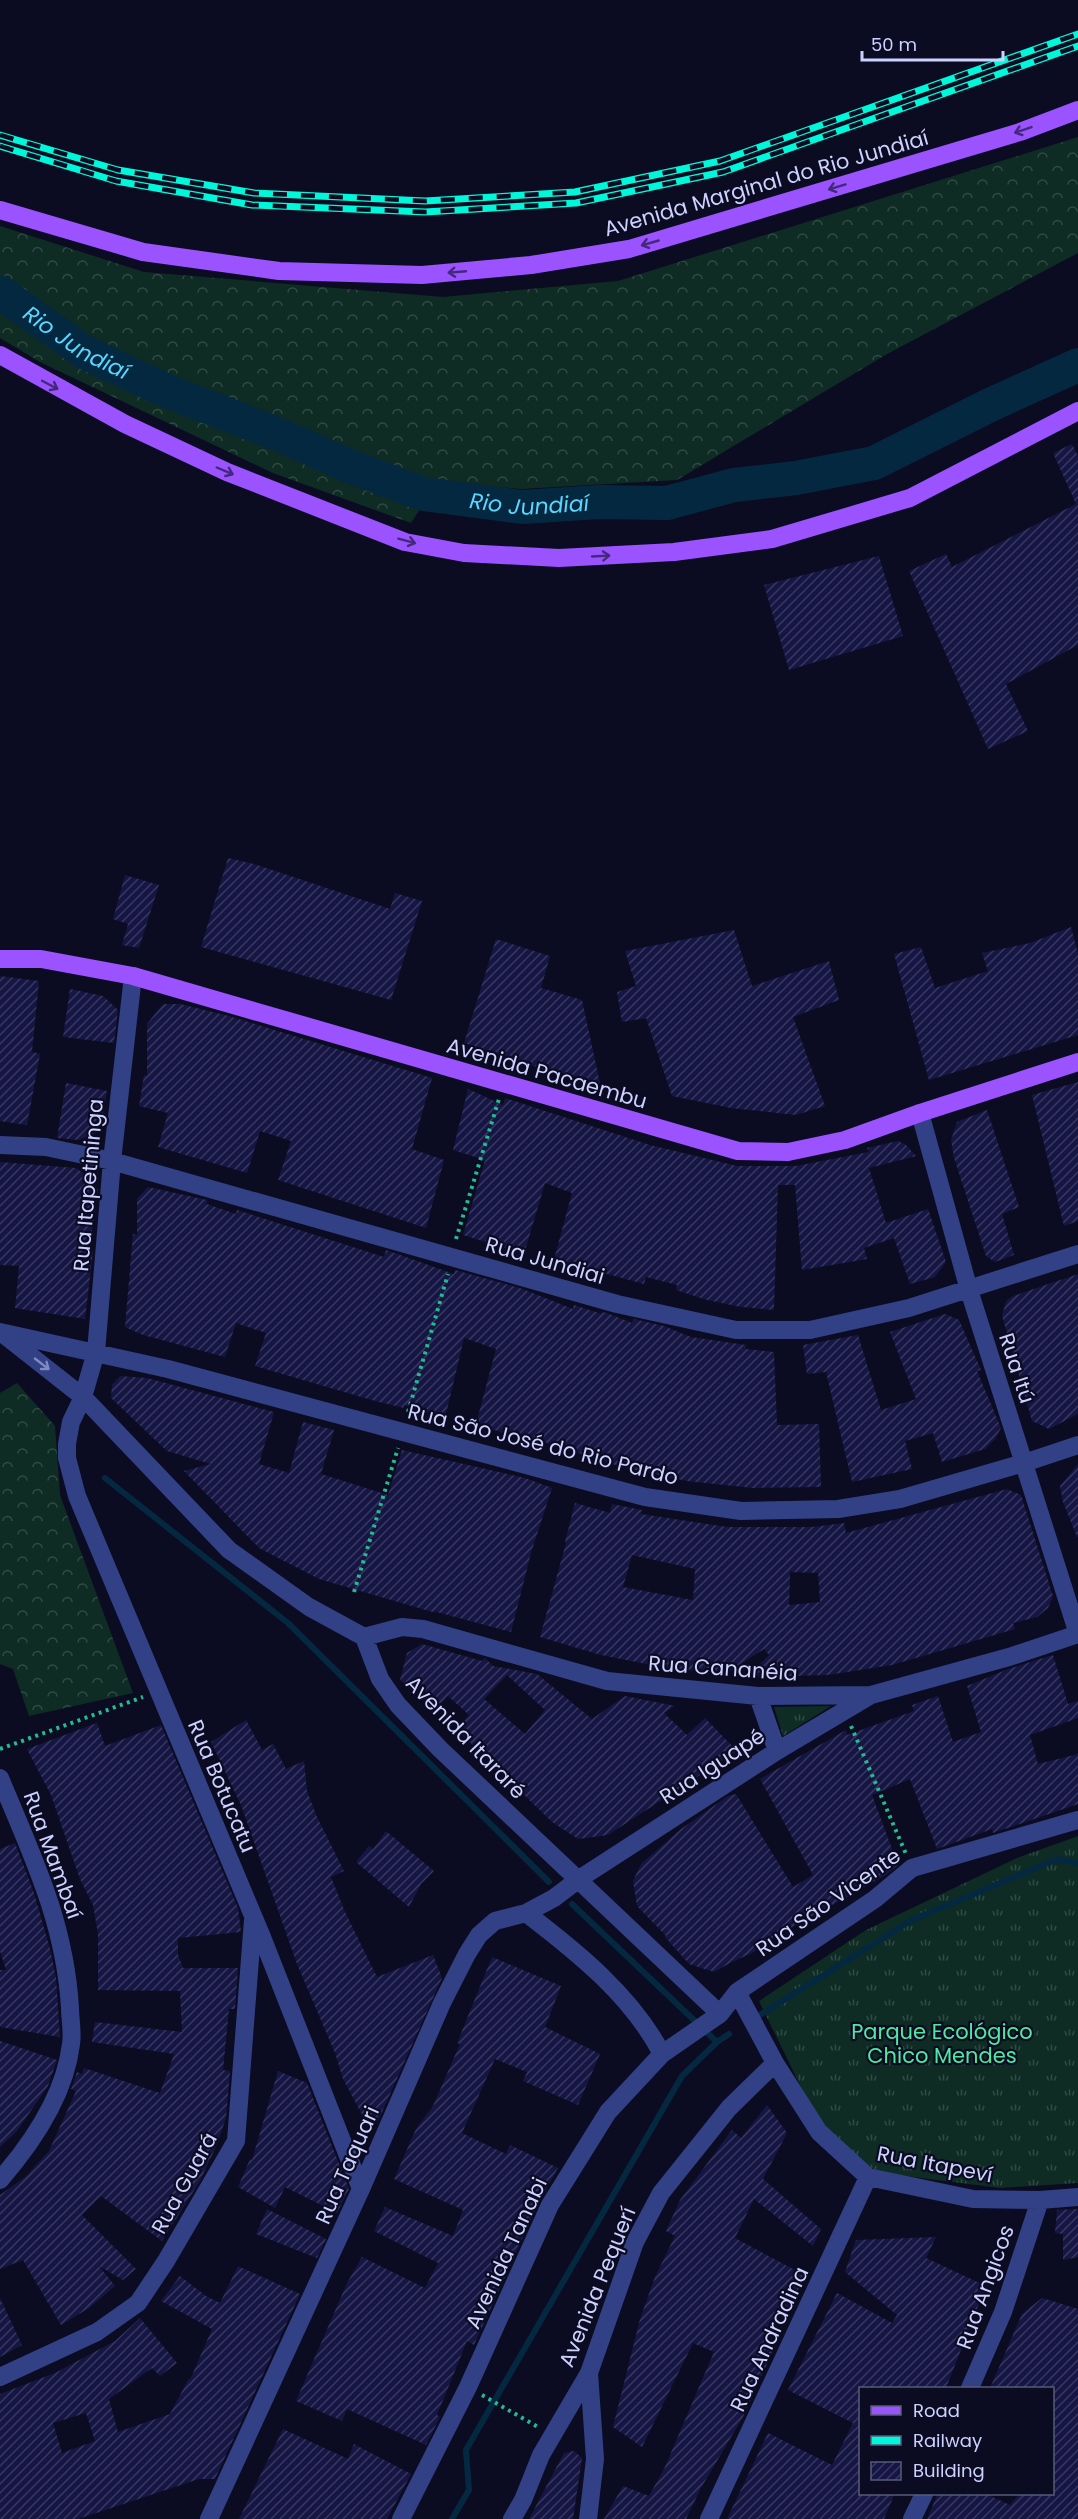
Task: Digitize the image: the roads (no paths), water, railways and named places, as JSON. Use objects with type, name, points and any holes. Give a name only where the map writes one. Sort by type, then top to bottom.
[{"type":"main road","name":"Avenida Marginal do Rio Jundiaí","points":[[0,210],[143,252],[279,271],[422,275],[520,266],[629,249],[1020,132],[1078,110]]},
{"type":"main road","points":[[0,355],[124,424],[227,472],[405,542],[464,553],[559,558],[674,552],[772,539],[910,498],[1078,411]]},
{"type":"main road","name":"Avenida Pacaembu","points":[[0,959],[41,959],[133,976],[738,1151],[788,1152],[833,1143],[1078,1062]]},
{"type":"street","name":"Rua Itapetininga","points":[[83,1396],[96,1352],[112,1161],[133,976]]},
{"type":"street","name":"Rua Itú","points":[[920,1113],[969,1290],[1078,1634]]},
{"type":"street","name":"Rua Jundiai","points":[[0,1144],[46,1148],[112,1161],[617,1304],[736,1330],[810,1330],[909,1308],[1078,1254]]},
{"type":"street","name":"Rua São José do Rio Pardo","points":[[0,1332],[168,1369],[645,1497],[741,1512],[838,1509],[900,1499],[1078,1445]]},
{"type":"street","points":[[0,1332],[83,1396],[229,1550],[309,1607],[364,1637]]},
{"type":"street","name":"Rua Botucatu","points":[[83,1396],[71,1422],[67,1458],[77,1496],[253,1919],[361,2190]]},
{"type":"street","name":"Rua Cananéia","points":[[364,1637],[402,1627],[423,1629],[607,1682],[758,1696],[871,1695],[1010,1657],[1078,1634]]},
{"type":"street","name":"Avenida Itararé","points":[[364,1637],[380,1678],[398,1705],[440,1749],[720,2014]]},
{"type":"street","name":"Rua Iguapé","points":[[579,1879],[777,1751],[871,1695]]},
{"type":"street","points":[[758,1696],[777,1751]]},
{"type":"street","name":"Rua Mambaí","points":[[0,1778],[52,1904],[68,1972],[71,2043],[63,2076],[52,2104],[24,2153],[0,2180]]},
{"type":"street","name":"Rua São Vicente","points":[[720,2014],[737,1992],[875,1899],[912,1868],[1078,1820]]},
{"type":"street","name":"Rua Taquari","points":[[209,2519],[361,2190],[442,2003],[467,1954],[479,1935],[495,1922],[526,1913],[554,1898],[579,1879]]},
{"type":"street","points":[[526,1913],[573,1949],[617,1993],[653,2036],[662,2054]]},
{"type":"street","name":"Rua Guará","points":[[0,2377],[97,2332],[138,2303],[166,2261],[236,2141],[253,1919]]},
{"type":"street","name":"Rua Itapeví","points":[[737,1992],[775,2063],[819,2132],[868,2177],[973,2199],[1040,2200],[1078,2197]]},
{"type":"street","name":"Avenida Tanabi","points":[[401,2519],[468,2387],[550,2205],[608,2112],[662,2054],[720,2014]]},
{"type":"street","name":"Avenida Pequerí","points":[[513,2519],[541,2455],[589,2373],[635,2242],[660,2193],[729,2108],[775,2063]]},
{"type":"street","name":"Rua Andradina","points":[[709,2519],[868,2177]]},
{"type":"street","name":"Rua Angicos","points":[[970,2387],[1003,2312],[1040,2200]]},
{"type":"street","points":[[588,2519],[595,2459],[589,2373]]},
{"type":"street","points":[[912,2519],[923,2495]]},
{"type":"waterway","name":"Rio Jundiaí","points":[[0,292],[84,352],[167,391],[423,494],[522,507],[599,502],[667,503],[734,485],[796,478],[874,463],[992,404],[1078,365]]},
{"type":"waterway","points":[[105,1478],[288,1623],[549,1882]]},
{"type":"waterway","points":[[755,2018],[912,1920],[1057,1859],[1078,1863]]},
{"type":"waterway","points":[[572,1904],[717,2042]]},
{"type":"waterway","points":[[452,2519],[469,2490],[466,2450],[682,2076],[717,2042],[729,2034]]},
{"type":"railway","points":[[0,135],[118,170],[254,193],[425,201],[575,192],[720,161],[1078,34]]},
{"type":"railway","points":[[0,146],[116,181],[252,205],[425,212],[576,203],[723,172],[1078,46]]},
{"type":"park label","name":"Parque Ecológico Chico Mendes","points":[[942,2043]]}]
